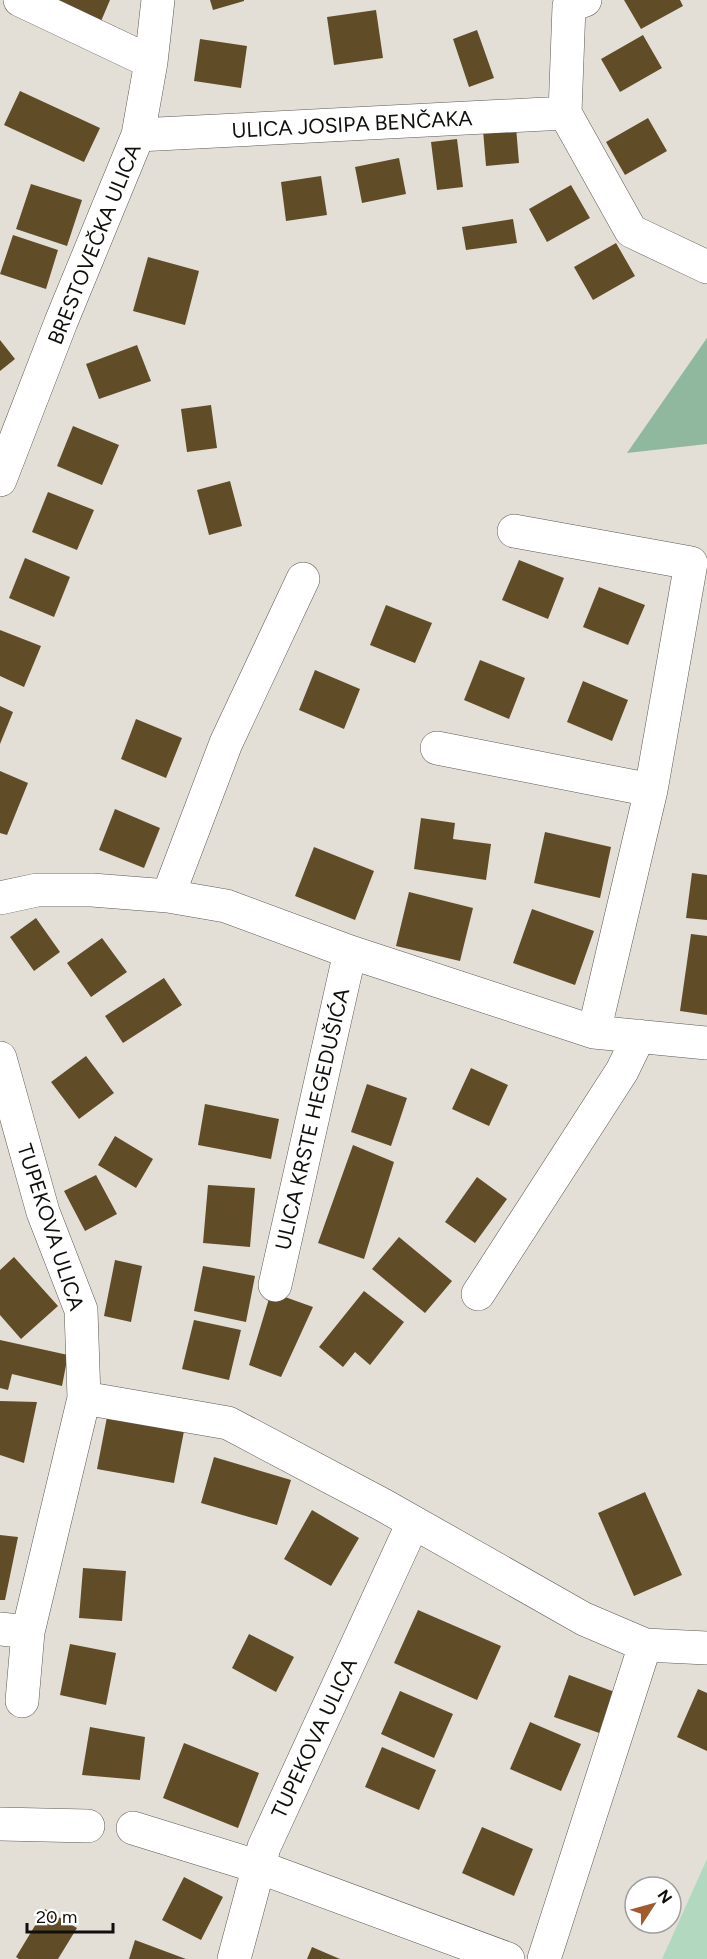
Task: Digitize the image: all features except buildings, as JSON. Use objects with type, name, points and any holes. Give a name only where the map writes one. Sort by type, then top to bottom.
[{"type":"street","points":[[20,0],[151,62]]},
{"type":"street","name":"BRESTOVEČKA ULICA","points":[[0,480],[61,322],[138,135],[151,62],[158,0]]},
{"type":"street","points":[[585,0],[568,6],[565,112],[631,231],[707,267]]},
{"type":"street","name":"ULICA JOSIPA BENČAKA","points":[[138,135],[565,112]]},
{"type":"street","points":[[514,531],[691,563],[651,790],[594,1032]]},
{"type":"street","points":[[168,896],[226,743],[303,579]]},
{"type":"street","points":[[437,748],[651,790]]},
{"type":"street","points":[[0,898],[37,890],[92,890],[168,896],[226,906],[350,952],[594,1032],[707,1043]]},
{"type":"street","name":"ULICA KRSTE HEGEDUŠIĆA","points":[[275,1285],[350,952]]},
{"type":"street","points":[[478,1294],[622,1071],[639,1036]]},
{"type":"street","name":"TUPEKOVA ULICA","points":[[0,1058],[43,1212],[81,1310],[84,1398],[14,1630],[22,1701]]},
{"type":"street","points":[[84,1398],[228,1423],[584,1619],[645,1645],[707,1648]]},
{"type":"street","name":"TUPEKOVA ULICA","points":[[234,1959],[264,1847],[413,1523]]},
{"type":"street","points":[[544,1959],[645,1645]]},
{"type":"street","points":[[0,1824],[88,1826]]},
{"type":"street","points":[[134,1828],[259,1867],[508,1959]]},
{"type":"green space","points":[[707,338],[707,444],[627,453]]},
{"type":"green space","points":[[707,1859],[707,1959],[662,1959],[673,1935],[683,1935],[683,1912]]}]
